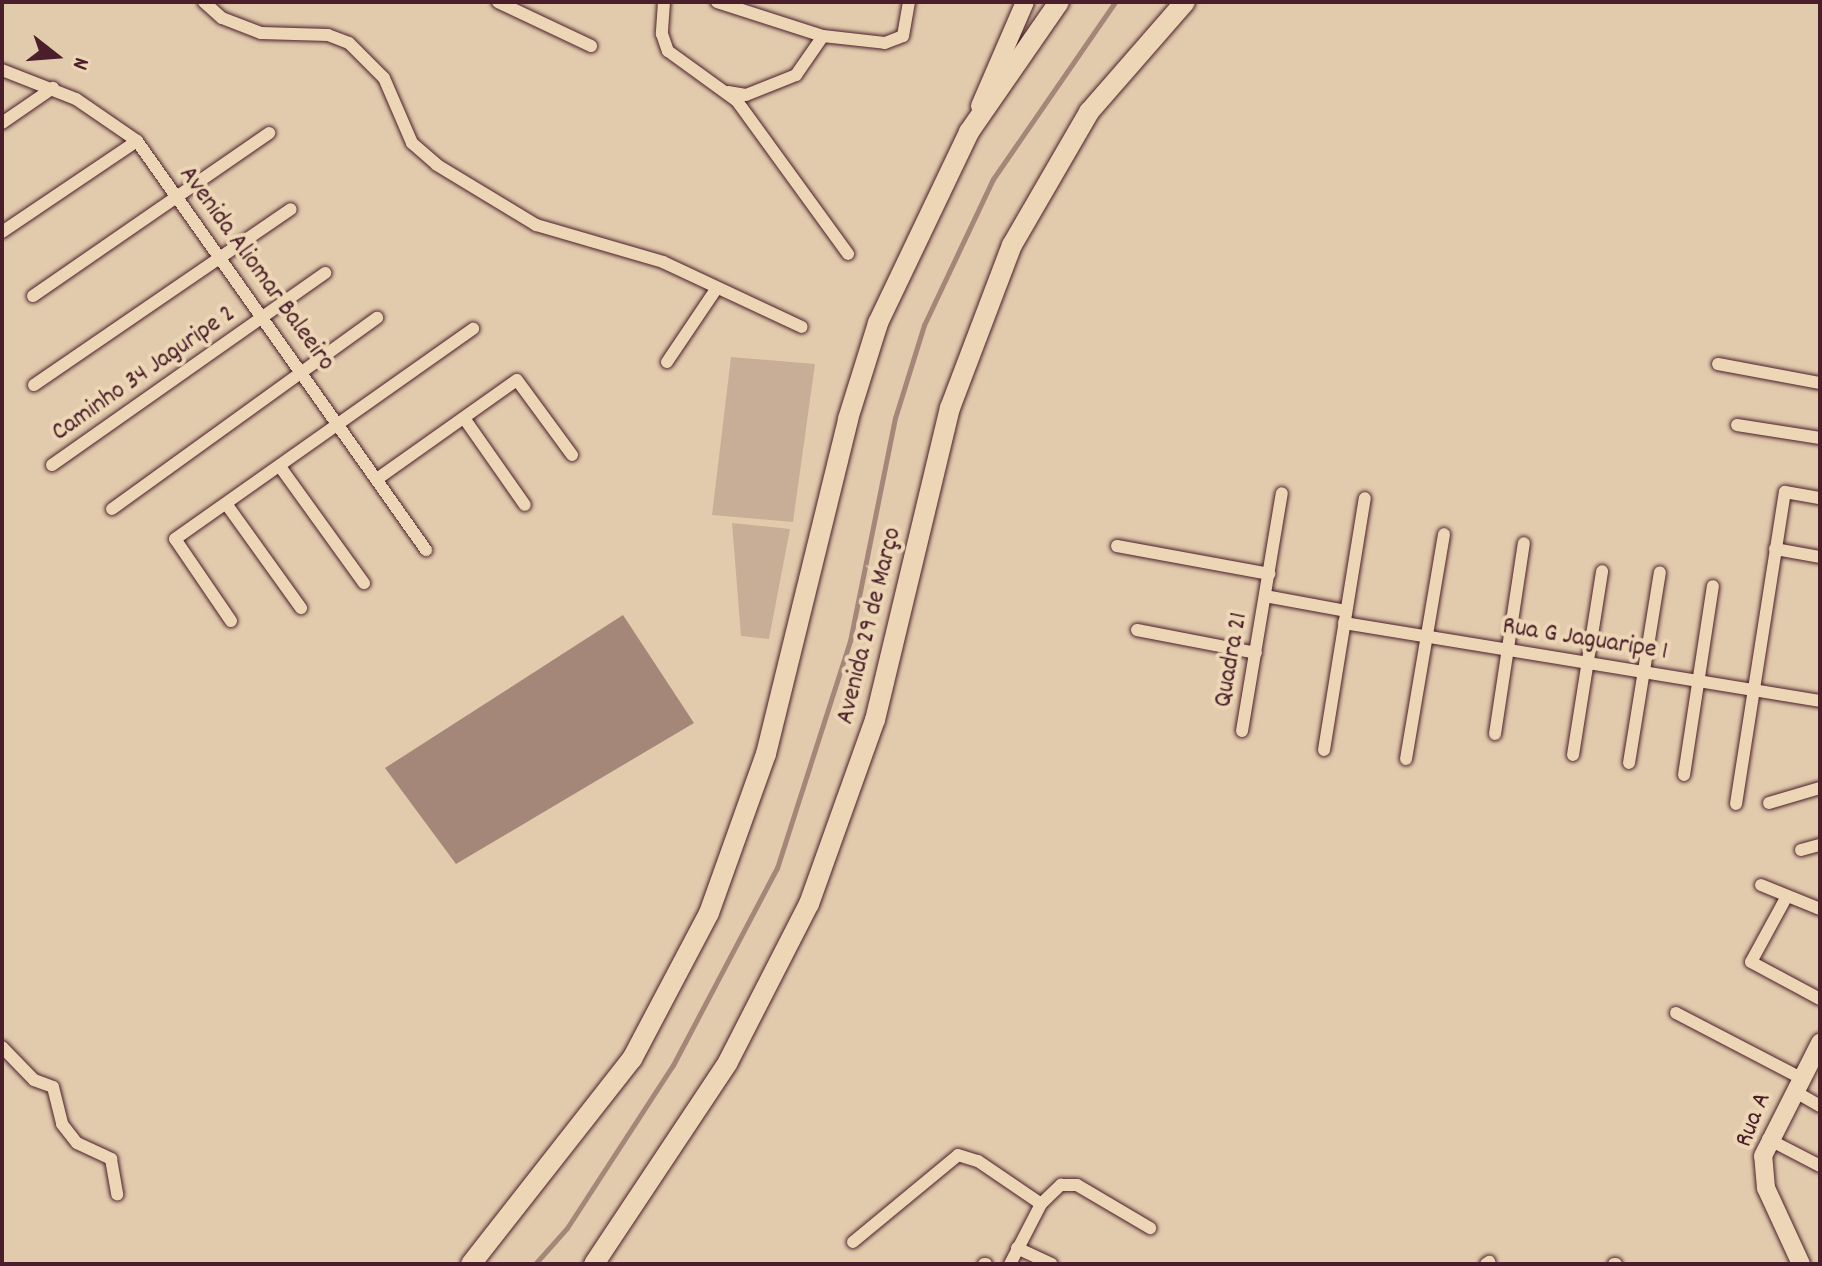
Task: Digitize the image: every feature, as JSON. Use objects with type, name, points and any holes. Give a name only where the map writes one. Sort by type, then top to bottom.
[{"type":"main road","points":[[471,1264],[632,1059],[709,913],[766,754],[848,419],[878,323],[969,132],[1025,2]]},
{"type":"main road","points":[[969,132],[1059,2]]},
{"type":"main road","name":"Avenida 29 de Março","points":[[594,1264],[721,1074],[809,904],[875,720],[950,408],[1012,245],[1089,112],[1185,2]]},
{"type":"main road","name":"Rua A","points":[[1801,1264],[1766,1188],[1768,1139],[1820,1043]]},
{"type":"street","points":[[204,2],[222,18],[261,33],[328,35],[349,43],[384,78],[412,143],[437,165],[549,231],[631,251],[802,327]]},
{"type":"street","points":[[498,2],[591,46]]},
{"type":"street","points":[[664,2],[663,44],[727,92],[848,254]]},
{"type":"street","points":[[717,2],[823,36],[893,42],[903,36],[909,2]]},
{"type":"street","points":[[727,92],[746,95],[796,75],[823,36]]},
{"type":"street","name":"Avenida Aliomar Baleeiro","points":[[2,70],[53,88],[97,110],[137,141],[426,550]]},
{"type":"street","points":[[2,123],[53,88]]},
{"type":"street","points":[[33,296],[178,199],[269,133]]},
{"type":"street","points":[[2,232],[137,141]]},
{"type":"street","points":[[34,385],[291,209]]},
{"type":"street","name":"Caminho 34 Jaguripe 2","points":[[52,465],[325,273]]},
{"type":"street","points":[[667,362],[717,288]]},
{"type":"street","points":[[112,509],[377,318]]},
{"type":"street","points":[[231,621],[175,539],[281,468],[473,329]]},
{"type":"street","points":[[1718,364],[1820,383]]},
{"type":"street","points":[[377,479],[517,380],[572,455]]},
{"type":"street","points":[[464,418],[525,505]]},
{"type":"street","points":[[1737,425],[1820,438]]},
{"type":"street","points":[[281,468],[364,583]]},
{"type":"street","points":[[1736,804],[1785,492],[1820,498]]},
{"type":"street","name":"Quadra 21","points":[[1242,731],[1282,493]]},
{"type":"street","points":[[1324,750],[1365,498]]},
{"type":"street","points":[[227,505],[301,608]]},
{"type":"street","points":[[1406,759],[1444,534]]},
{"type":"street","points":[[1495,734],[1524,543]]},
{"type":"street","points":[[1117,546],[1269,574]]},
{"type":"street","points":[[1775,549],[1820,557]]},
{"type":"street","points":[[1573,755],[1602,571]]},
{"type":"street","points":[[1629,763],[1660,572]]},
{"type":"street","points":[[1684,775],[1713,586]]},
{"type":"street","name":"Rua G Jaguaripe 1","points":[[1265,596],[1427,637],[1820,701]]},
{"type":"street","points":[[1137,630],[1256,653]]},
{"type":"street","points":[[1769,803],[1820,788]]},
{"type":"street","points":[[1801,850],[1820,845]]},
{"type":"street","points":[[1761,885],[1819,908]]},
{"type":"street","points":[[1787,896],[1751,962],[1820,999]]},
{"type":"street","points":[[1676,1013],[1797,1085],[1820,1106]]},
{"type":"street","points":[[2,1047],[34,1080],[53,1087],[62,1124],[77,1143],[111,1159],[117,1194]]},
{"type":"street","points":[[1768,1139],[1820,1166]]},
{"type":"street","points":[[853,1242],[950,1157],[978,1161],[1041,1204]]},
{"type":"street","points":[[1010,1264],[1041,1204],[1061,1185],[1077,1185],[1150,1228]]},
{"type":"street","points":[[1017,1248],[1051,1264]]},
{"type":"shaded area","points":[[731,357],[815,364],[793,522],[712,515]]},
{"type":"shaded area","points":[[732,523],[790,529],[769,639],[741,636]]},
{"type":"shaded area","points":[[623,615],[694,723],[456,864],[385,768]]},
{"type":"waterway","points":[[535,1264],[567,1228],[673,1065],[777,868],[850,641],[895,418],[924,325],[993,179],[1115,2]]}]
